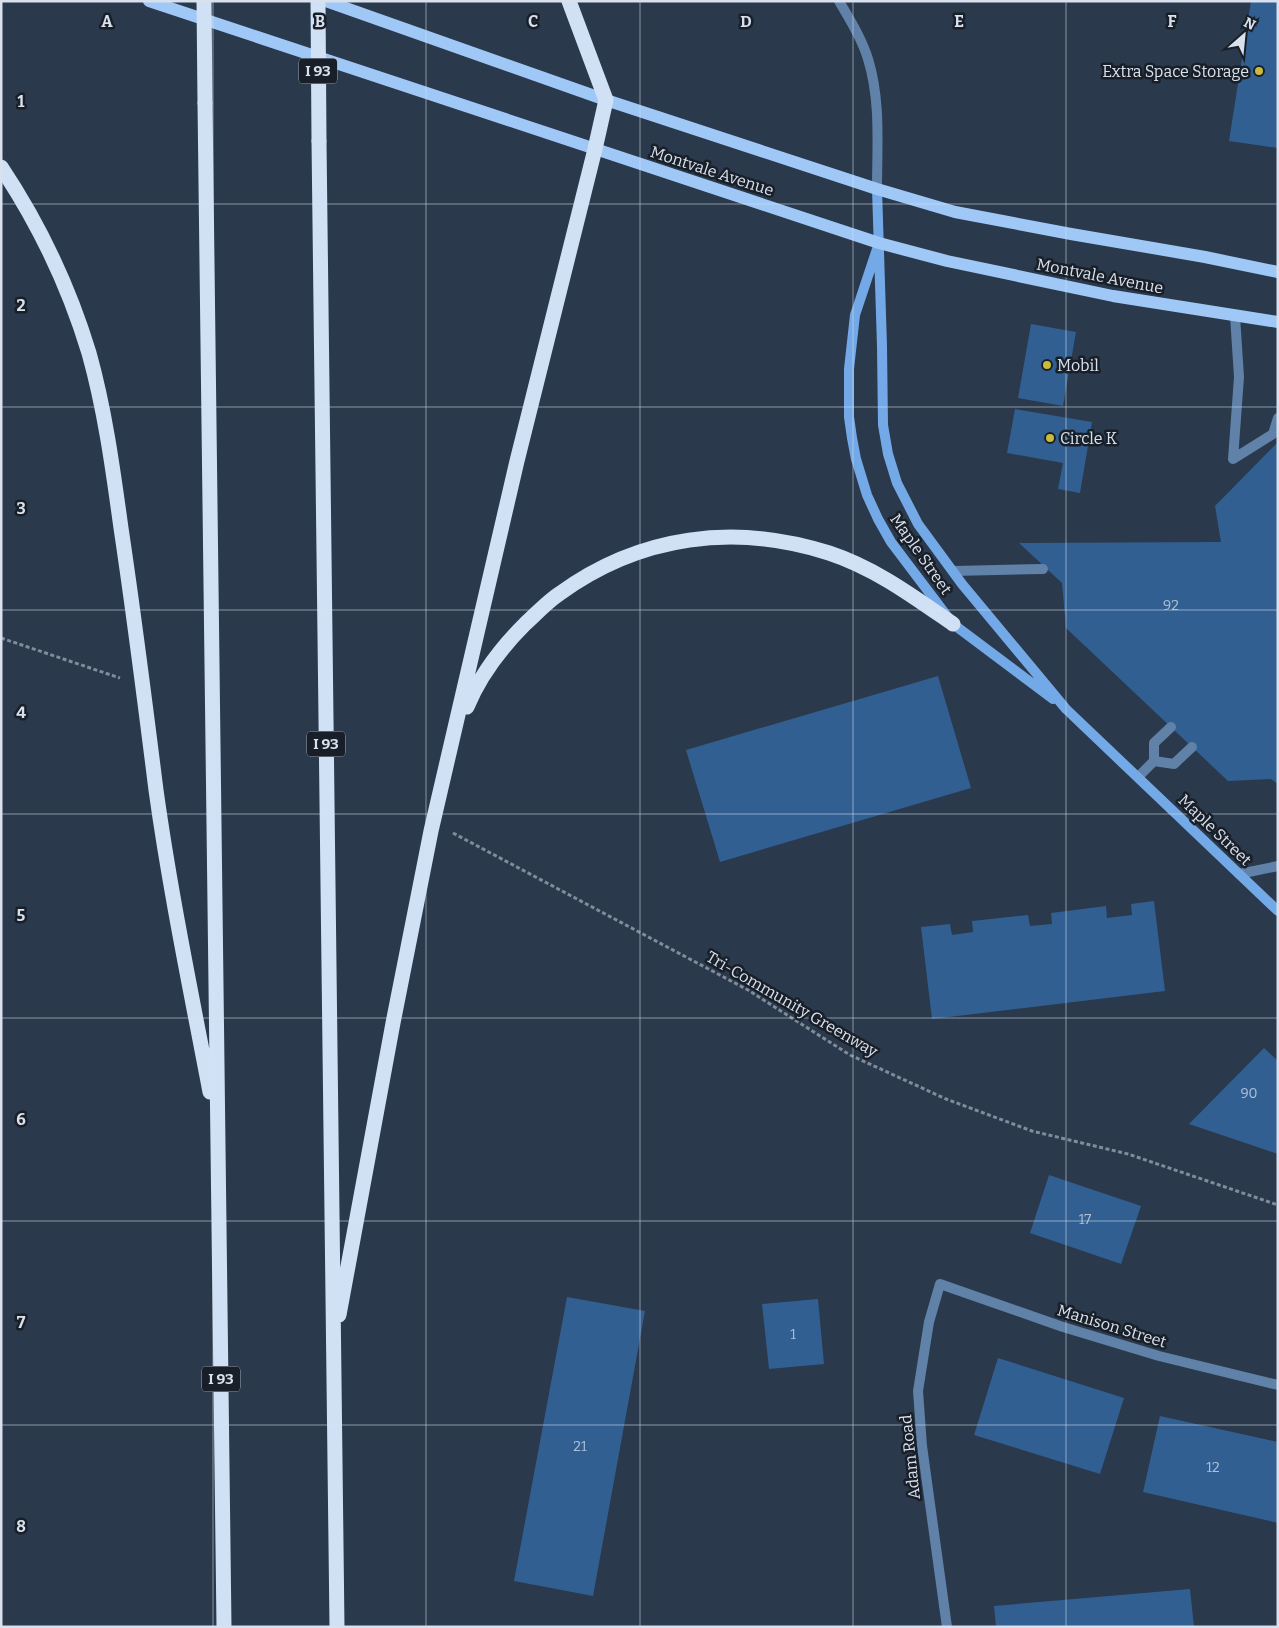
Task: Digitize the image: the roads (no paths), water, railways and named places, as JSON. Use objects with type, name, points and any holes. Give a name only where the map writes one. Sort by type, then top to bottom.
[{"type":"highway","name":"I 93","points":[[204,1],[224,1627]]},
{"type":"highway","name":"I 93","points":[[318,1],[337,1627]]},
{"type":"highway","points":[[333,1348],[393,1023],[431,831],[516,461],[606,100],[569,1]]},
{"type":"highway","points":[[1,167],[42,236],[72,304],[90,356],[105,426],[117,497],[165,857],[218,1132]]},
{"type":"highway","points":[[446,765],[460,722],[475,689],[498,654],[520,629],[557,595],[583,577],[609,564],[652,548],[718,536],[778,540],[806,546],[866,568],[953,624]]},
{"type":"main road","name":"Montvale Avenue","points":[[149,1],[879,243],[947,261],[1114,296],[1278,322]]},
{"type":"main road","points":[[326,1],[606,100],[877,189],[955,212],[1278,272]]},
{"type":"street","points":[[840,1],[862,42],[872,74],[877,124],[877,189]]},
{"type":"street","name":"Maple Street","points":[[877,189],[883,425],[888,454],[897,483],[918,524],[953,571],[1066,709]]},
{"type":"street","name":"Maple Street","points":[[879,243],[859,297],[852,329],[848,392],[852,438],[867,495],[891,542],[908,567],[953,624],[1066,709],[1278,911]]},
{"type":"street","points":[[1234,316],[1239,377],[1233,459],[1273,434],[1278,418]]},
{"type":"street","points":[[953,571],[1043,569]]},
{"type":"street","points":[[1138,778],[1154,761],[1154,743],[1171,727]]},
{"type":"street","points":[[1154,761],[1174,764],[1192,747]]},
{"type":"street","points":[[1239,874],[1278,866]]},
{"type":"street","name":"Manison Street","points":[[940,1284],[1062,1327],[1159,1356],[1278,1385]]},
{"type":"street","name":"Adam Road","points":[[940,1284],[929,1322],[918,1391],[922,1446],[947,1627]]},
{"type":"place","name":"Extra Space Storage","points":[[1259,71]]},
{"type":"place","name":"Mobil","points":[[1047,365]]},
{"type":"place","name":"Circle K","points":[[1050,438]]}]
